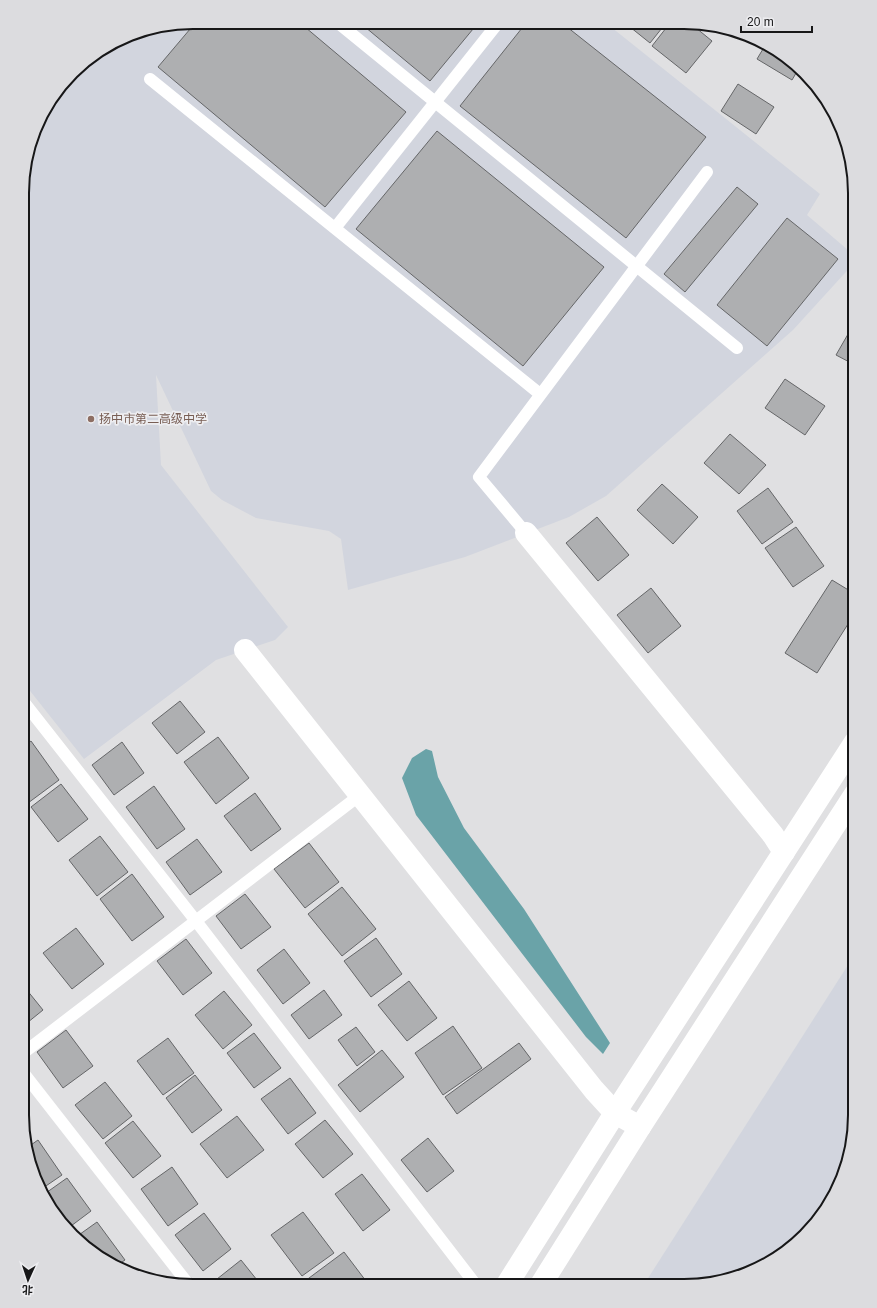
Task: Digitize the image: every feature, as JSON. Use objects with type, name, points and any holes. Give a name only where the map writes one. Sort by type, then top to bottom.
[{"type":"main road","points":[[526,534],[773,835],[784,852]]},
{"type":"main road","points":[[245,650],[589,1083],[615,1113],[640,1127]]},
{"type":"main road","points":[[510,1279],[615,1113],[848,753]]},
{"type":"main road","points":[[544,1279],[640,1127],[848,805]]},
{"type":"lane","points":[[346,29],[737,348]]},
{"type":"lane","points":[[335,228],[493,29]]},
{"type":"lane","points":[[150,79],[540,394]]},
{"type":"lane","points":[[526,534],[479,477],[707,172]]},
{"type":"lane","points":[[29,709],[196,921],[471,1279]]},
{"type":"lane","points":[[29,1049],[360,795]]},
{"type":"lane","points":[[29,1080],[184,1279]]},
{"type":"shaded area","points":[[182,29],[614,29],[820,194],[807,215],[848,250],[848,270],[793,330],[606,496],[569,517],[465,557],[348,590],[341,539],[329,531],[256,518],[222,500],[211,491],[156,375],[161,465],[288,627],[275,640],[216,660],[84,759],[29,690],[29,182],[35,150],[41,130],[46,120],[63,93],[77,77],[93,63],[130,41],[161,32]]},
{"type":"shaded area","points":[[848,965],[847,1137],[836,1178],[826,1197],[814,1215],[800,1231],[784,1245],[747,1267],[706,1278],[647,1279]]},
{"type":"water","points":[[426,749],[432,751],[438,777],[464,828],[524,909],[610,1043],[603,1054],[586,1037],[416,815],[402,778],[412,758]]},
{"type":"building","points":[[190,29],[307,29],[406,112],[325,207],[158,67]]},
{"type":"building","points":[[367,29],[473,29],[430,81]]},
{"type":"building","points":[[521,29],[570,29],[706,137],[626,238],[460,106]]},
{"type":"building","points":[[632,29],[661,29],[650,43]]},
{"type":"building","points":[[665,29],[698,29],[712,41],[686,73],[652,46]]},
{"type":"building","points":[[763,49],[784,63],[796,73],[792,80],[757,59]]},
{"type":"building","points":[[738,84],[774,107],[756,134],[721,111]]},
{"type":"building","points":[[437,131],[604,267],[523,366],[356,229]]},
{"type":"building","points":[[737,187],[758,204],[685,292],[664,274]]},
{"type":"building","points":[[787,218],[838,259],[767,346],[717,305]]},
{"type":"building","points":[[848,334],[848,361],[836,355]]},
{"type":"building","points":[[785,379],[825,406],[805,435],[765,408]]},
{"type":"building","points":[[730,434],[766,465],[739,494],[704,463]]},
{"type":"building","points":[[662,484],[698,517],[673,544],[637,510]]},
{"type":"building","points":[[768,488],[793,522],[762,544],[737,511]]},
{"type":"building","points":[[597,517],[629,555],[598,581],[566,543]]},
{"type":"building","points":[[796,527],[824,566],[793,587],[765,548]]},
{"type":"building","points":[[832,580],[848,590],[848,624],[817,673],[785,653]]},
{"type":"building","points":[[651,588],[681,626],[648,653],[617,615]]},
{"type":"building","points":[[180,701],[205,732],[177,754],[152,723]]},
{"type":"building","points":[[218,737],[249,778],[216,804],[184,762]]},
{"type":"building","points":[[31,741],[59,780],[29,802],[29,742]]},
{"type":"building","points":[[122,742],[144,773],[114,795],[92,765]]},
{"type":"building","points":[[61,784],[88,819],[58,842],[31,807]]},
{"type":"building","points":[[154,786],[185,829],[157,849],[126,807]]},
{"type":"building","points":[[255,793],[281,829],[251,851],[224,816]]},
{"type":"building","points":[[100,836],[128,872],[97,896],[69,860]]},
{"type":"building","points":[[197,839],[222,872],[190,895],[166,862]]},
{"type":"building","points":[[309,843],[339,882],[305,908],[274,869]]},
{"type":"building","points":[[132,874],[164,917],[132,941],[100,899]]},
{"type":"building","points":[[342,887],[376,929],[342,956],[308,914]]},
{"type":"building","points":[[245,894],[271,927],[241,949],[216,916]]},
{"type":"building","points":[[76,928],[104,964],[72,989],[43,953]]},
{"type":"building","points":[[376,938],[402,974],[371,997],[344,961]]},
{"type":"building","points":[[186,939],[212,973],[183,995],[157,961]]},
{"type":"building","points":[[284,949],[310,983],[283,1004],[257,970]]},
{"type":"building","points":[[409,981],[437,1018],[407,1041],[378,1005]]},
{"type":"building","points":[[324,990],[342,1015],[309,1039],[291,1015]]},
{"type":"building","points":[[224,991],[252,1025],[223,1049],[195,1015]]},
{"type":"building","points":[[29,993],[43,1010],[29,1021]]},
{"type":"building","points":[[453,1026],[482,1068],[443,1095],[415,1053]]},
{"type":"building","points":[[356,1027],[375,1052],[357,1066],[338,1040]]},
{"type":"building","points":[[66,1030],[93,1066],[63,1088],[37,1052]]},
{"type":"building","points":[[254,1033],[281,1068],[254,1088],[227,1053]]},
{"type":"building","points":[[168,1038],[194,1073],[163,1095],[137,1061]]},
{"type":"building","points":[[519,1043],[531,1059],[457,1114],[445,1097]]},
{"type":"building","points":[[382,1050],[404,1077],[360,1112],[338,1085]]},
{"type":"building","points":[[195,1075],[222,1110],[192,1133],[166,1098]]},
{"type":"building","points":[[290,1078],[316,1113],[288,1134],[261,1099]]},
{"type":"building","points":[[105,1082],[132,1116],[103,1139],[75,1105]]},
{"type":"building","points":[[237,1116],[264,1150],[227,1178],[200,1144]]},
{"type":"building","points":[[325,1120],[353,1154],[323,1178],[295,1144]]},
{"type":"building","points":[[133,1121],[161,1156],[133,1178],[105,1143]]},
{"type":"building","points":[[428,1138],[454,1171],[427,1192],[401,1160]]},
{"type":"building","points":[[38,1140],[62,1175],[45,1186],[41,1178],[32,1145]]},
{"type":"building","points":[[172,1167],[198,1204],[168,1226],[141,1189]]},
{"type":"building","points":[[362,1174],[390,1210],[363,1231],[335,1194]]},
{"type":"building","points":[[67,1178],[91,1211],[72,1225],[63,1215],[48,1191]]},
{"type":"building","points":[[303,1212],[334,1253],[302,1276],[271,1235]]},
{"type":"building","points":[[204,1213],[231,1249],[203,1271],[175,1235]]},
{"type":"building","points":[[97,1222],[125,1260],[121,1263],[111,1257],[93,1245],[80,1234]]},
{"type":"building","points":[[344,1252],[364,1279],[308,1279]]},
{"type":"building","points":[[241,1260],[256,1279],[217,1279]]},
{"type":"place","name":"扬中市第二高级中学","points":[[91,419]]}]
